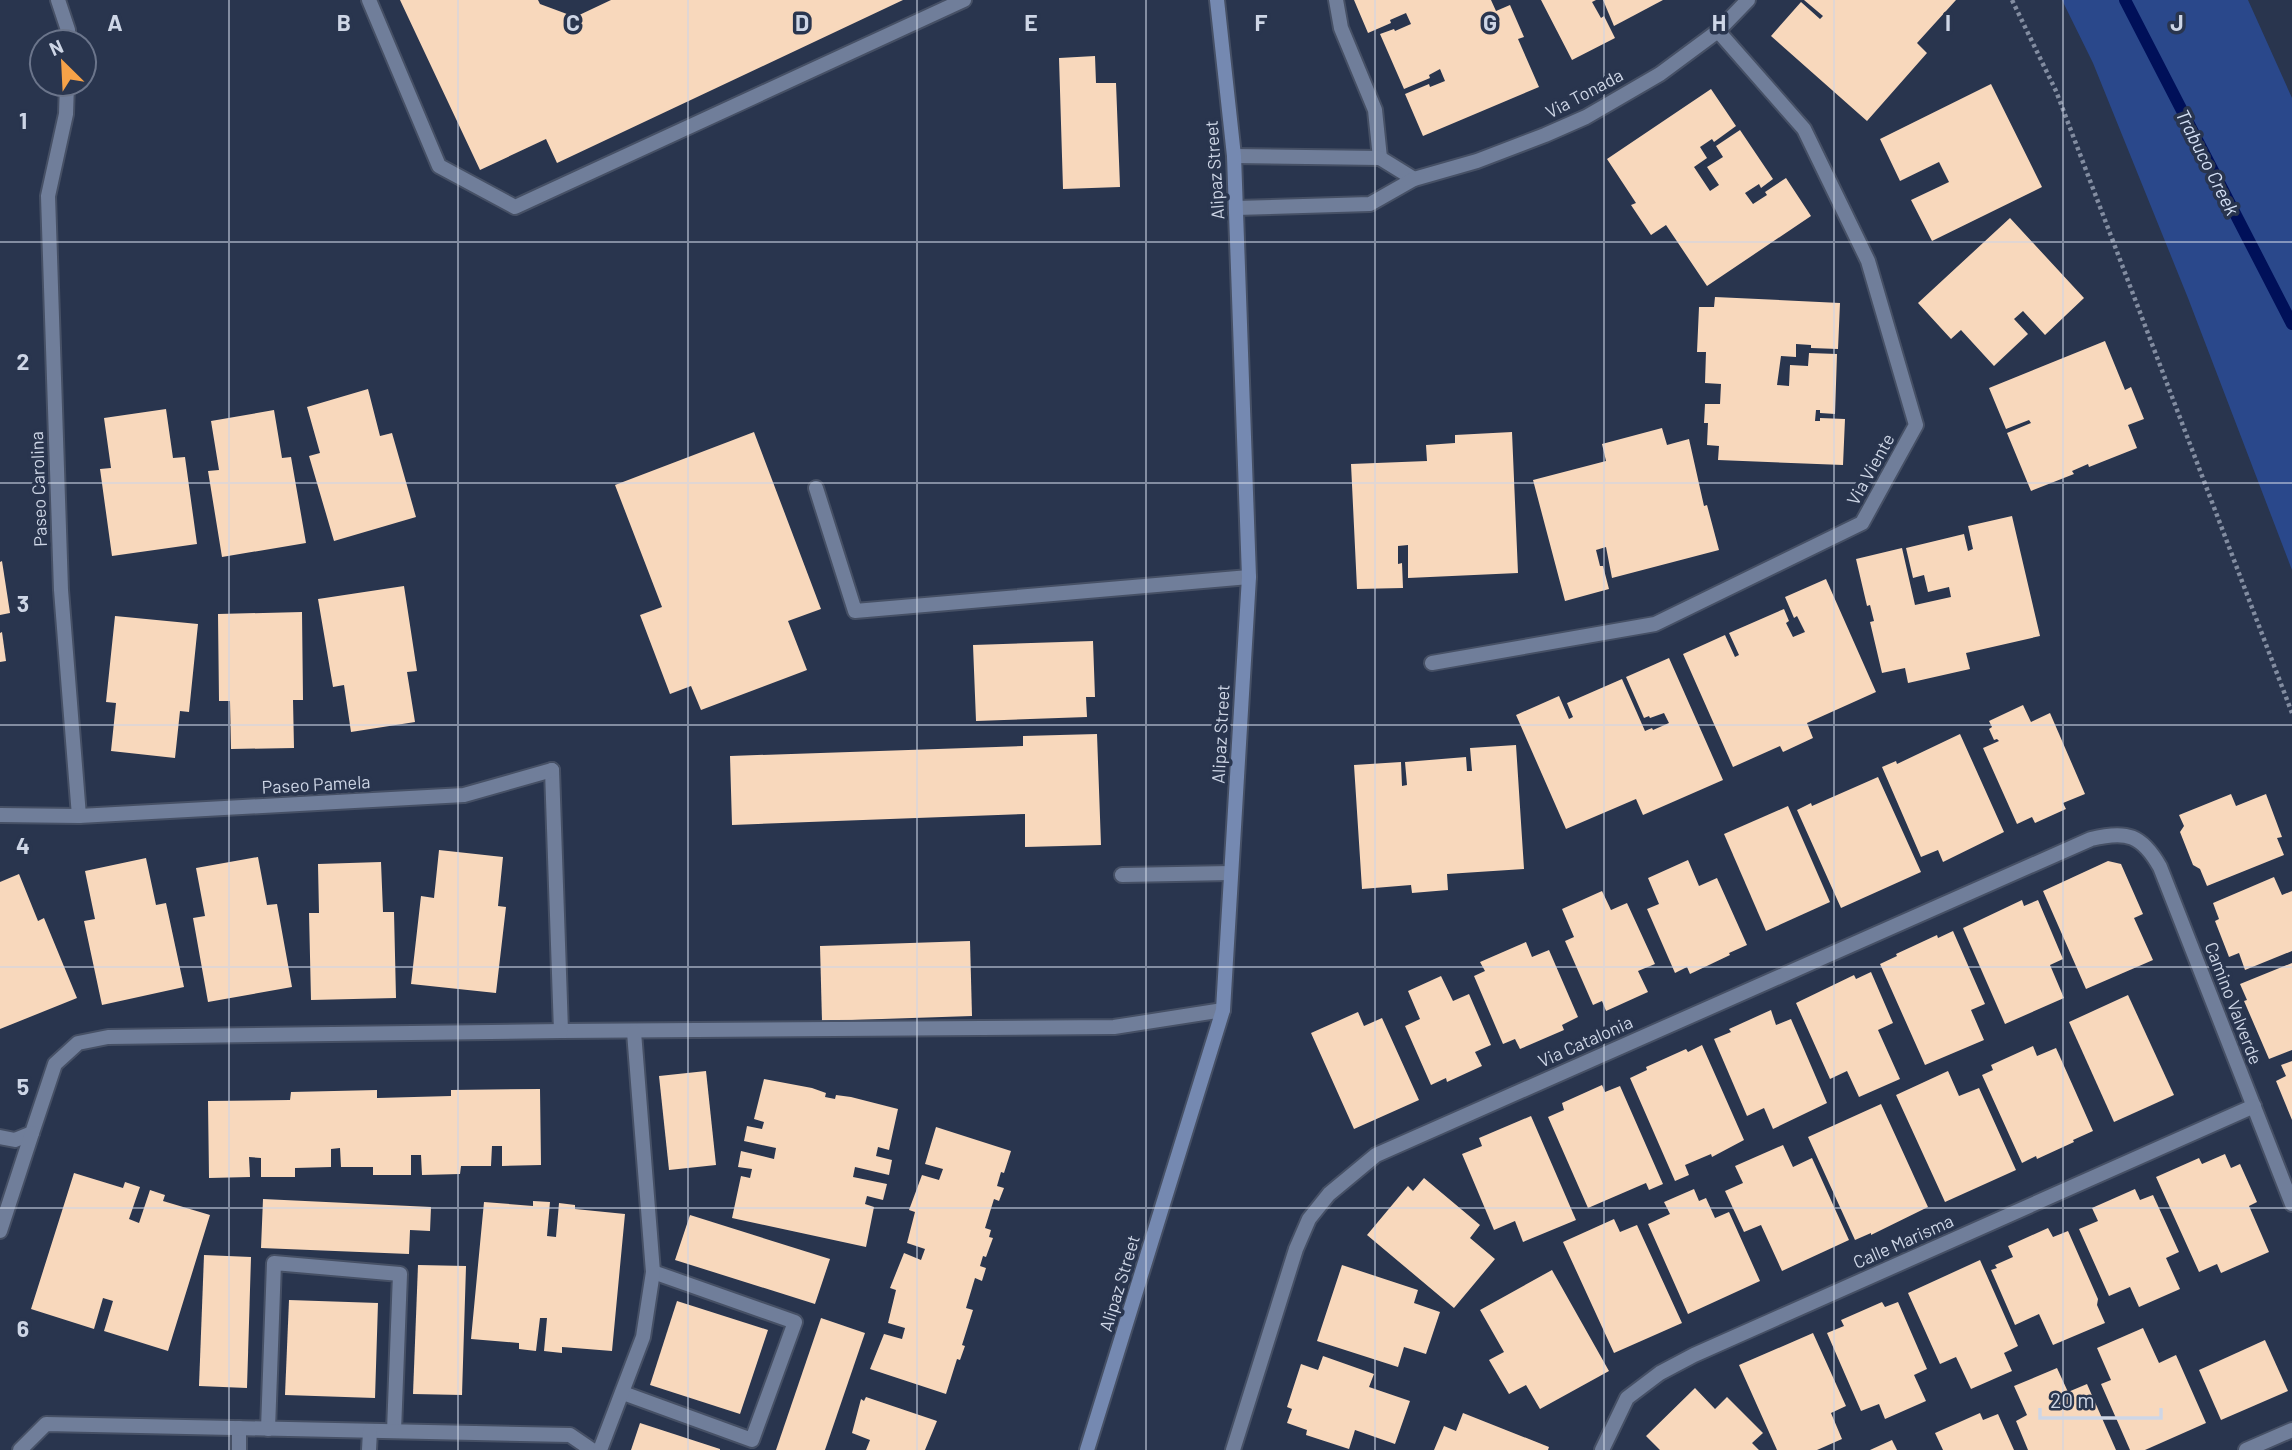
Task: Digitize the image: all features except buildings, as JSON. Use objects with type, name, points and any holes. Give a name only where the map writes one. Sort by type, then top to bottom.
[{"type":"main road","name":"Alipaz Street","points":[[1087,1450],[1223,1010],[1249,577],[1234,156],[1217,0]]},
{"type":"street","points":[[58,0],[67,28]]},
{"type":"street","points":[[369,0],[439,166],[516,207],[964,0]]},
{"type":"street","points":[[1336,0],[1340,28],[1375,110],[1380,158]]},
{"type":"street","name":"Via Tonada","points":[[1236,208],[1370,204],[1414,179],[1477,161],[1586,117],[1660,74],[1718,31],[1748,0]]},
{"type":"street","name":"Via Viente","points":[[1432,663],[1655,624],[1862,523],[1916,425],[1868,261],[1804,129],[1718,31]]},
{"type":"street","name":"Paseo Carolina","points":[[67,98],[66,114],[48,197],[61,590],[79,816]]},
{"type":"street","points":[[1234,156],[1380,158],[1414,179]]},
{"type":"street","points":[[816,488],[855,611],[1249,577]]},
{"type":"street","name":"Paseo Pamela","points":[[79,816],[464,795],[552,770],[561,1031]]},
{"type":"street","points":[[0,816],[79,816]]},
{"type":"street","name":"Camino Valverde","points":[[2120,834],[2138,838],[2150,849],[2160,867],[2292,1204]]},
{"type":"street","name":"Via Catalonia","points":[[1233,1450],[1296,1249],[1309,1219],[1329,1194],[1376,1155],[2091,839],[2120,834]]},
{"type":"street","points":[[1122,874],[1231,873]]},
{"type":"street","points":[[0,1231],[55,1064],[78,1043],[108,1037],[1114,1027],[1223,1010]]},
{"type":"street","points":[[600,1450],[643,1337],[653,1272],[634,1032]]},
{"type":"street","name":"Calle Marisma","points":[[1602,1450],[1627,1398],[1660,1373],[1694,1355],[2254,1106]]},
{"type":"street","points":[[0,1137],[15,1140],[32,1133]]},
{"type":"street","points":[[268,1429],[274,1263],[400,1274],[394,1432]]},
{"type":"street","points":[[623,1393],[752,1440],[795,1322],[653,1272]]},
{"type":"street","points":[[20,1450],[46,1424],[570,1435],[592,1450]]},
{"type":"street","points":[[239,1428],[239,1450]]},
{"type":"street","points":[[2246,1450],[2292,1430]]},
{"type":"street","points":[[369,1450],[370,1431]]},
{"type":"path","points":[[2012,0],[2056,91],[2292,713]]},
{"type":"shaded area","points":[[2062,0],[2248,0],[2292,98],[2292,570],[2188,298],[2093,63]]},
{"type":"waterway","name":"Trabuco Creek","points":[[2125,0],[2292,324]]}]
